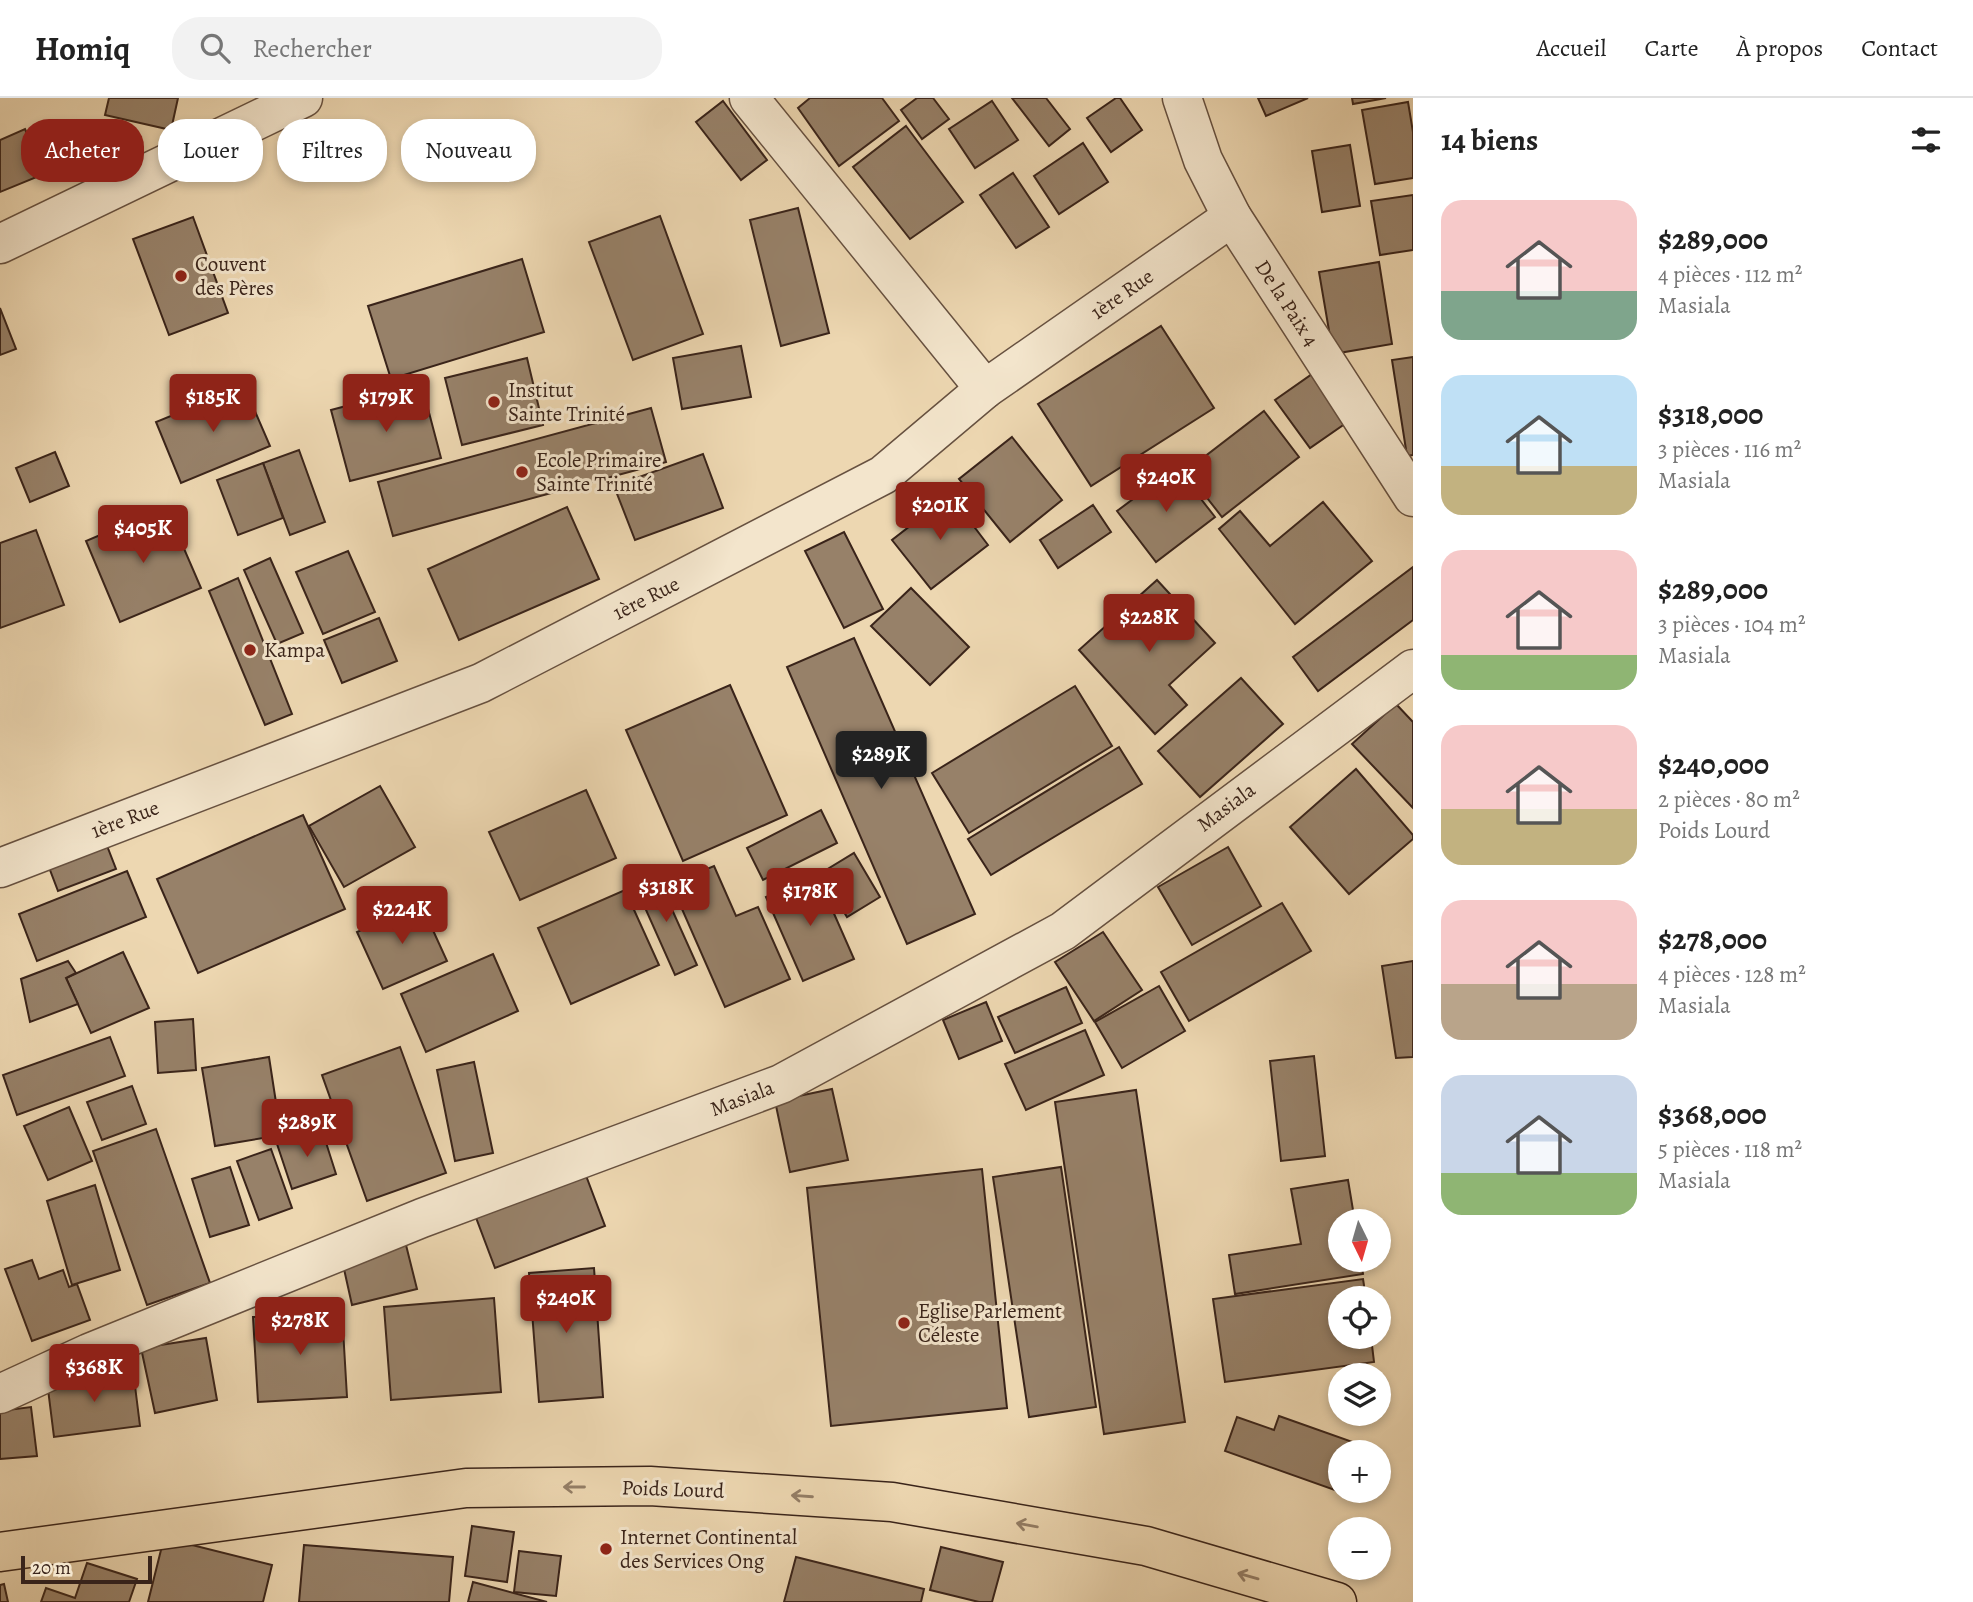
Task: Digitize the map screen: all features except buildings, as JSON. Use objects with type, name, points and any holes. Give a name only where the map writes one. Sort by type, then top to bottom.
[{"type":"main road","name":"Poids Lourd","points":[[0,1552],[466,1488],[650,1486],[892,1502],[1146,1546],[1337,1602]]},
{"type":"street","points":[[0,244],[303,98]]},
{"type":"street","points":[[749,98],[985,390]]},
{"type":"street","name":"De la Paix 4","points":[[1182,98],[1203,160],[1232,217],[1413,497]]},
{"type":"street","name":"1ère Rue","points":[[0,868],[481,683],[883,475],[985,390],[1232,217]]},
{"type":"street","name":"Masiala","points":[[0,1394],[89,1353],[422,1217],[781,1084],[1063,931],[1413,669]]},
{"type":"place","name":"Couvent des Pères","points":[[181,276]]},
{"type":"place","name":"Institut Sainte Trinité","points":[[494,402]]},
{"type":"place","name":"Ecole Primaire Sainte Trinité","points":[[522,472]]},
{"type":"place","name":"Kampa","points":[[250,650]]},
{"type":"place","name":"Eglise Parlement Céleste","points":[[904,1323]]},
{"type":"place","name":"Internet Continental des Services Ong","points":[[606,1549]]}]
